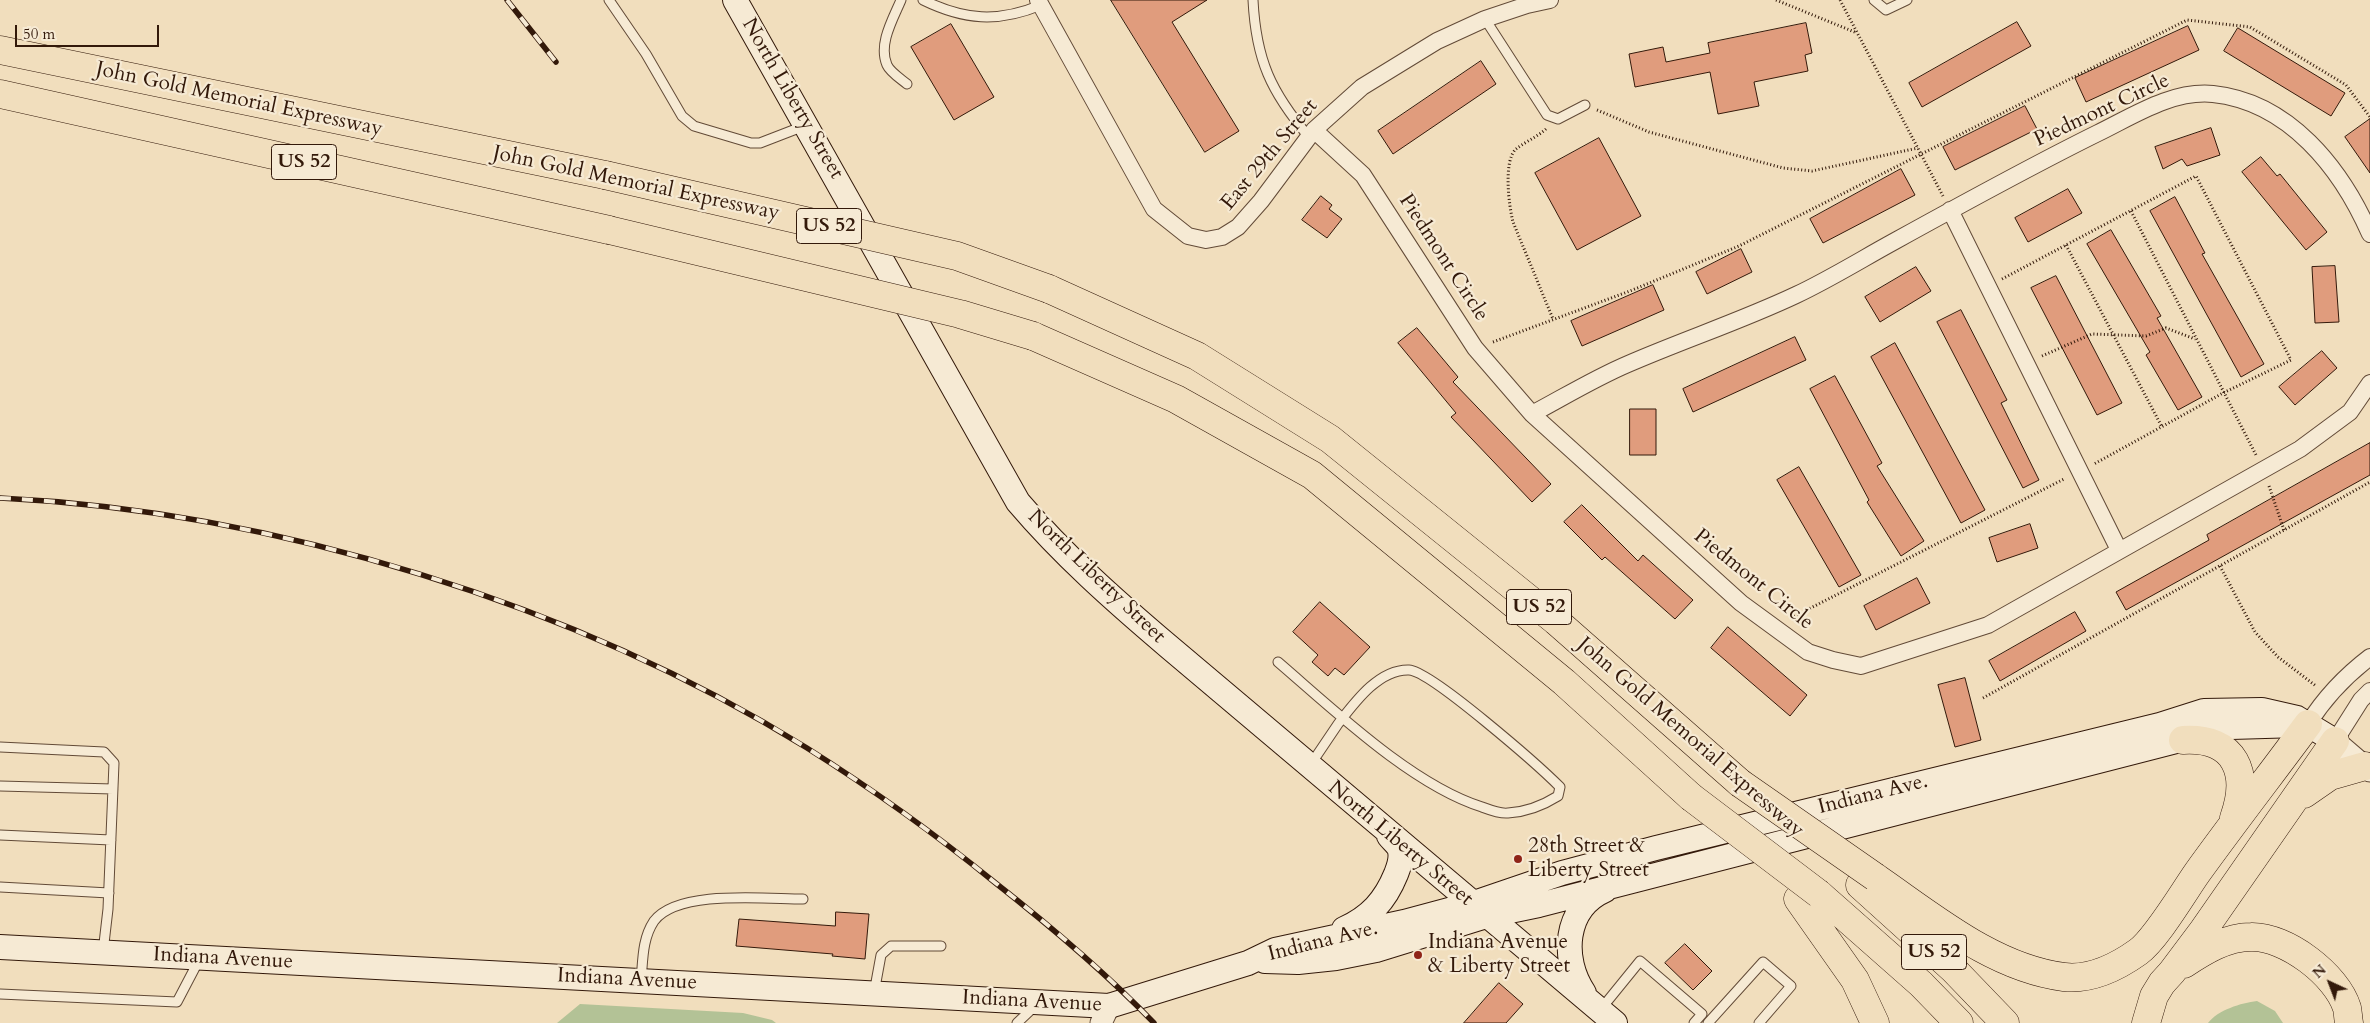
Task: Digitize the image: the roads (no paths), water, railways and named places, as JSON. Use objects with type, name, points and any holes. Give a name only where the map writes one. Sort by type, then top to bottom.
[{"type":"highway","name":"John Gold Memorial Expressway","points":[[0,50],[605,176],[957,256],[1049,289],[1197,356],[1330,439],[1556,621],[1740,783],[1868,881]]},
{"type":"highway","name":"John Gold Memorial Expressway","points":[[0,94],[608,230],[960,314],[1033,336],[1176,399],[1312,476],[1564,682],[1691,797],[1808,897]]},
{"type":"highway","points":[[1868,881],[1960,936],[2015,964],[2039,972],[2066,977],[2083,977],[2100,973],[2116,966],[2145,946],[2232,824],[2308,724]]},
{"type":"highway","points":[[2183,740],[2200,740],[2221,746],[2239,768],[2242,784],[2239,803],[2232,824]]},
{"type":"highway","points":[[2146,1023],[2154,996],[2162,983],[2172,972],[2335,741]]},
{"type":"highway","points":[[2284,814],[2308,790],[2330,776],[2368,765]]},
{"type":"highway","name":"US 52","points":[[1868,881],[2005,1023]]},
{"type":"highway","points":[[1808,897],[1855,980],[1875,1023]]},
{"type":"highway","name":"US 52","points":[[1808,897],[1921,984],[1959,1023]]},
{"type":"highway","points":[[2172,972],[2213,946],[2252,937],[2273,941],[2295,950],[2318,967],[2340,993],[2347,1008],[2349,1023]]},
{"type":"main road","name":"North Liberty Street","points":[[735,0],[1018,502],[1048,537],[1120,605],[1601,1012]]},
{"type":"main road","name":"Indiana Ave.","points":[[1248,963],[1276,960],[1298,962],[1336,958],[1376,950],[1479,910],[1532,882],[1656,848],[2160,725],[2204,711],[2262,710],[2281,713],[2308,724],[2335,741]]},
{"type":"main road","name":"Indiana Ave.","points":[[1248,963],[1275,950],[1404,922],[1479,910],[1539,905],[2230,727],[2282,727],[2308,724]]},
{"type":"main road","points":[[1322,939],[1369,915],[1390,890],[1401,859],[1399,847],[1376,822]]},
{"type":"main road","points":[[1601,1012],[1575,980],[1568,948],[1572,932],[1585,905],[1593,895],[1621,883]]},
{"type":"main road","name":"Indiana Avenue","points":[[0,947],[1040,1002],[1105,1015],[1248,963]]},
{"type":"street","name":"East 29th Street","points":[[1039,3],[1154,209],[1188,236],[1214,240],[1238,227],[1261,202],[1311,134],[1362,86],[1437,40],[1485,19],[1527,5],[1550,0]]},
{"type":"street","name":"Piedmont Circle","points":[[1532,414],[1626,365],[1797,295],[1950,210],[2074,145],[2160,103],[2186,95],[2211,94],[2238,99],[2262,108],[2285,121],[2306,138],[2324,157],[2349,193],[2370,234]]},
{"type":"street","name":"Piedmont Circle","points":[[1311,134],[1363,175],[1476,348],[1532,414],[1742,603],[1808,652],[1833,660],[1861,666],[1988,625],[2300,449],[2350,412],[2370,383]]},
{"type":"street","points":[[1950,210],[2119,550]]},
{"type":"street","points":[[2308,724],[2328,696],[2370,657]]},
{"type":"street","points":[[2368,765],[2335,741],[2361,700],[2370,691]]},
{"type":"lane","points":[[609,0],[646,54],[682,116],[694,126],[751,143],[760,143],[806,125]]},
{"type":"lane","points":[[901,0],[886,37],[884,54],[887,67],[907,84]]},
{"type":"lane","points":[[923,0],[945,11],[988,18],[1018,15],[1039,3]]},
{"type":"lane","points":[[1253,0],[1254,30],[1263,65],[1284,108],[1311,134]]},
{"type":"lane","points":[[1874,0],[1886,10],[1907,0]]},
{"type":"lane","points":[[1485,19],[1547,115],[1558,119],[1585,105]]},
{"type":"lane","points":[[1278,662],[1343,718],[1374,743],[1430,783],[1470,803],[1507,814],[1539,808],[1558,796],[1560,787],[1547,774],[1440,686],[1410,670],[1391,673],[1359,698],[1343,718],[1309,766]]},
{"type":"lane","points":[[0,746],[104,752],[114,763],[109,893],[103,952]]},
{"type":"lane","points":[[0,786],[113,789]]},
{"type":"lane","points":[[0,836],[111,840]]},
{"type":"lane","points":[[0,887],[109,893]]},
{"type":"lane","points":[[641,981],[644,941],[654,921],[665,910],[681,904],[715,899],[803,899]]},
{"type":"lane","points":[[874,994],[881,955],[890,946],[942,946]]},
{"type":"lane","points":[[0,994],[177,1002],[200,958]]},
{"type":"lane","points":[[1601,1012],[1640,962],[1702,1014],[1694,1023]]},
{"type":"lane","points":[[1708,1023],[1763,962],[1791,986],[1759,1023]]},
{"type":"lane","points":[[1017,1023],[1040,1002]]},
{"type":"railway","points":[[507,0],[556,62]]},
{"type":"railway","points":[[0,498],[104,507],[209,522],[314,545],[419,574],[522,609],[621,650],[717,696],[807,748],[879,795],[1035,914],[1096,967],[1154,1023]]},
{"type":"place","name":"28th Street & Liberty Street","points":[[1518,859]]},
{"type":"place","name":"Indiana Avenue & Liberty Street","points":[[1418,955]]}]
